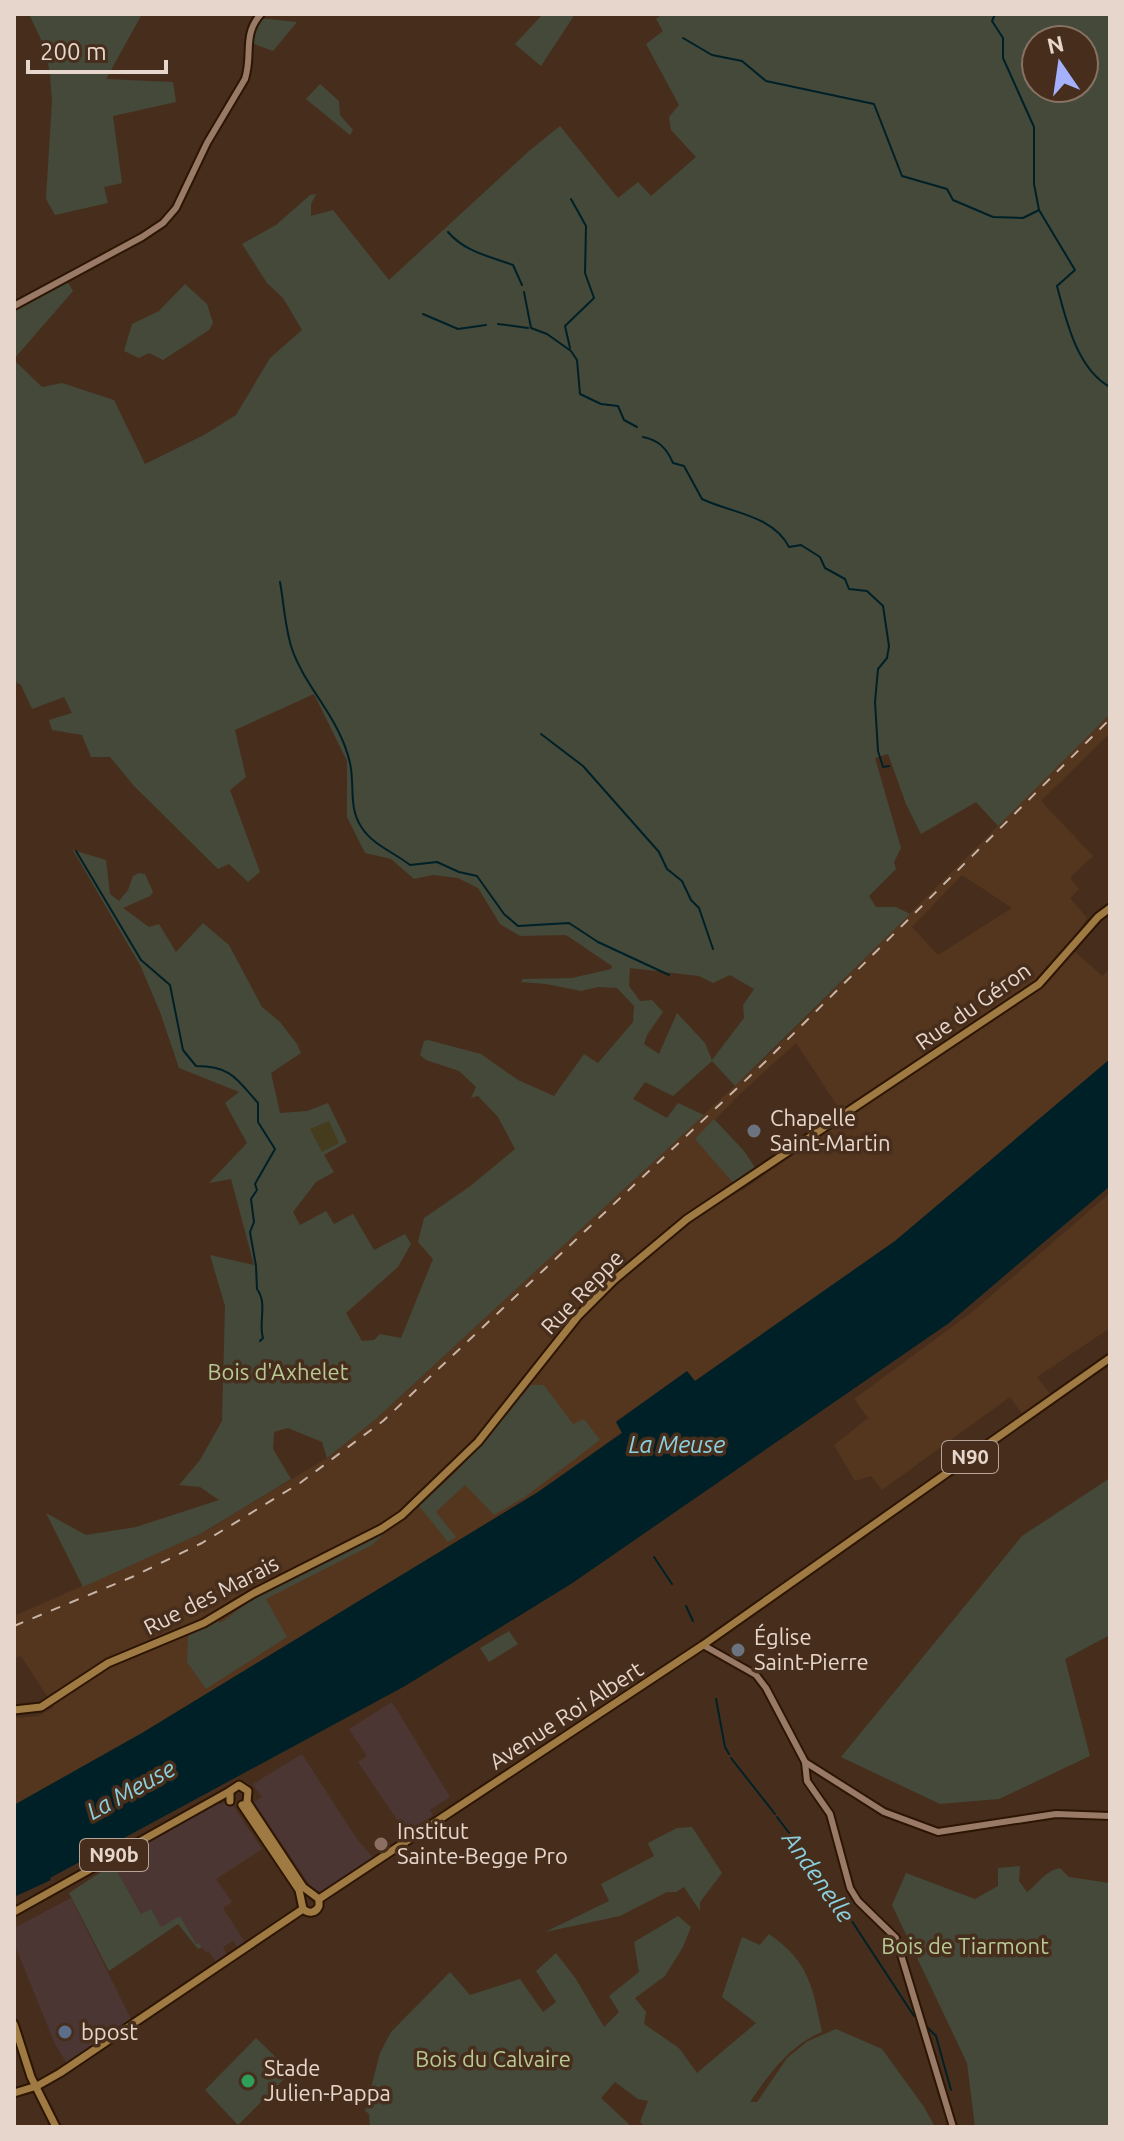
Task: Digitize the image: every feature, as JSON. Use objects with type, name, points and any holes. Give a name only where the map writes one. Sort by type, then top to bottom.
[{"type":"main road","name":"Rue du Géron","points":[[842,1117],[1039,984],[1098,917],[1110,908]]},
{"type":"main road","name":"Rue Reppe","points":[[381,1529],[402,1515],[478,1442],[578,1316],[614,1280],[687,1219],[842,1117]]},
{"type":"main road","name":"Avenue Roi Albert","points":[[319,1899],[703,1645],[1110,1358]]},
{"type":"main road","name":"Rue des Marais","points":[[14,1710],[41,1707],[108,1663],[204,1623],[254,1593],[381,1529]]},
{"type":"main road","points":[[239,1785],[246,1788],[249,1795],[245,1804],[237,1806],[230,1801],[230,1791],[239,1785]]},
{"type":"main road","name":"N90b","points":[[14,1911],[230,1791]]},
{"type":"main road","name":"N90b","points":[[214,1801],[230,1801]]},
{"type":"main road","points":[[245,1804],[305,1895]]},
{"type":"main road","points":[[305,1895],[315,1894],[319,1899]]},
{"type":"main road","points":[[303,1909],[300,1903],[305,1895]]},
{"type":"main road","name":"N90","points":[[14,2093],[37,2086],[303,1909],[315,1911],[319,1899]]},
{"type":"main road","points":[[14,2024],[27,2066],[56,2127]]},
{"type":"street","points":[[14,306],[142,237],[163,223],[176,208],[207,143],[245,79],[250,29],[261,14]]},
{"type":"street","points":[[703,1645],[756,1675],[805,1762],[807,1781],[830,1814],[850,1888],[858,1901],[888,1927],[900,1946],[953,2127]]},
{"type":"street","points":[[805,1762],[884,1812],[938,1832],[1056,1814],[1110,1816]]},
{"type":"shaded area","points":[[1110,714],[1110,733],[1041,801],[1093,856],[1070,878],[1079,889],[1070,898],[1087,918],[1070,947],[1102,976],[1110,969],[1110,1059],[895,1241],[695,1381],[686,1372],[616,1421],[622,1432],[538,1492],[142,1733],[14,1805],[14,1718],[38,1716],[54,1707],[21,1656],[14,1658],[14,1616],[202,1533],[327,1458],[376,1419],[768,1055]],"holes":[[[962,875],[1012,908],[938,955],[912,927]],[[796,1043],[846,1119],[741,1191],[696,1139]]]},
{"type":"shaded area","points":[[1110,1193],[1110,1328],[1037,1377],[1050,1394],[1023,1415],[1010,1397],[882,1490],[871,1476],[855,1481],[834,1445],[868,1418],[854,1399],[972,1312]]},
{"type":"shaded area","points":[[392,1702],[450,1797],[430,1810],[433,1815],[406,1833],[358,1762],[367,1756],[349,1729]]},
{"type":"shaded area","points":[[302,1754],[357,1839],[375,1860],[322,1892],[313,1890],[254,1802],[262,1797],[253,1784]]},
{"type":"shaded area","points":[[224,1803],[234,1807],[262,1849],[216,1879],[232,1902],[223,1908],[245,1942],[238,1948],[233,1941],[223,1947],[227,1955],[216,1962],[209,1951],[206,1953],[199,1943],[196,1944],[180,1917],[161,1927],[141,1914],[113,1864],[178,1823],[210,1806]]},
{"type":"shaded area","points":[[71,1898],[131,2019],[67,2064],[55,2044],[14,1943],[14,1928]]},
{"type":"green space","points":[[29,14],[142,14],[106,79],[173,82],[176,102],[113,116],[122,183],[104,187],[108,203],[55,215],[46,199],[52,101],[50,74],[45,48]]},
{"type":"green space","points":[[543,14],[575,14],[541,66],[515,44]]},
{"type":"green space","name":"Bois d'Axhelet","points":[[662,14],[1110,14],[1110,714],[998,826],[976,802],[921,834],[906,804],[888,754],[875,758],[901,848],[894,862],[896,869],[869,896],[876,907],[896,907],[910,914],[735,1086],[712,1061],[673,1096],[645,1082],[633,1099],[667,1118],[678,1103],[704,1115],[376,1419],[327,1458],[322,1442],[288,1428],[274,1432],[273,1449],[291,1479],[202,1533],[83,1587],[46,1513],[86,1535],[136,1527],[219,1500],[200,1487],[179,1485],[200,1460],[222,1421],[225,1306],[210,1255],[254,1265],[231,1179],[209,1183],[247,1143],[225,1103],[239,1092],[179,1068],[141,967],[73,850],[106,860],[110,894],[119,901],[128,890],[133,876],[145,874],[153,892],[123,908],[149,927],[159,924],[176,952],[203,923],[229,945],[262,1007],[280,1022],[297,1044],[301,1053],[271,1073],[280,1113],[307,1111],[328,1103],[347,1142],[324,1155],[334,1172],[316,1182],[293,1212],[300,1225],[326,1211],[334,1224],[353,1214],[374,1250],[405,1234],[411,1244],[398,1267],[346,1313],[362,1341],[374,1340],[380,1334],[401,1338],[433,1259],[418,1242],[424,1218],[469,1187],[515,1149],[498,1117],[478,1096],[471,1098],[476,1087],[459,1071],[420,1055],[424,1041],[481,1054],[518,1080],[554,1096],[584,1054],[598,1063],[633,1022],[634,1006],[617,988],[598,987],[581,991],[521,982],[523,979],[572,978],[611,969],[612,966],[566,935],[520,936],[500,924],[478,888],[458,878],[433,875],[414,879],[391,859],[365,853],[347,817],[347,761],[314,694],[235,730],[246,777],[230,790],[260,872],[248,882],[229,864],[218,869],[134,786],[110,757],[91,757],[82,735],[52,730],[49,720],[72,713],[64,697],[32,709],[21,685],[14,681],[14,360],[42,387],[62,383],[114,400],[145,464],[204,435],[236,415],[270,358],[302,330],[283,298],[267,283],[242,244],[276,225],[310,195],[316,194],[311,204],[311,216],[333,210],[389,280],[560,126],[618,198],[638,182],[651,196],[696,157],[671,130],[669,117],[679,105],[646,44],[663,31],[656,19]],"holes":[[[630,968],[699,976],[713,983],[730,975],[754,989],[743,1005],[744,1018],[712,1060],[705,1043],[677,1013],[659,1054],[644,1044],[663,1012],[652,1000],[640,1001],[629,986]]]},
{"type":"green space","points":[[258,18],[297,22],[273,51],[249,42]]},
{"type":"green space","points":[[320,84],[339,101],[340,115],[353,130],[350,135],[306,99]]},
{"type":"green space","points":[[66,279],[73,291],[14,359],[14,307]]},
{"type":"green space","points":[[185,284],[207,304],[213,323],[209,330],[163,360],[149,353],[139,358],[124,351],[132,324],[159,311]]},
{"type":"green space","points":[[714,1119],[756,1169],[734,1184],[695,1139]]},
{"type":"green space","points":[[531,1385],[544,1385],[573,1424],[584,1419],[600,1440],[525,1497],[494,1515],[465,1485],[436,1512],[456,1537],[448,1542],[419,1506],[458,1470]]},
{"type":"green space","points":[[1110,1478],[1110,1635],[1065,1659],[1090,1756],[999,1799],[940,1804],[841,1757],[1022,1536]]},
{"type":"green space","points":[[387,1531],[372,1545],[266,1599],[287,1637],[206,1689],[187,1662],[188,1636],[217,1619],[220,1623],[272,1588]]},
{"type":"green space","points":[[509,1631],[518,1644],[489,1662],[480,1648]]},
{"type":"green space","points":[[692,1827],[722,1873],[700,1902],[700,1911],[684,1887],[676,1892],[667,1892],[620,1916],[545,1932],[609,1901],[601,1884],[654,1856],[648,1843],[677,1828]]},
{"type":"green space","points":[[113,1864],[141,1914],[151,1909],[161,1927],[180,1916],[196,1944],[202,1947],[198,1949],[178,1924],[109,1971],[69,1893]]},
{"type":"green space","name":"Bois de Tiarmont","points":[[1020,1866],[1019,1881],[1027,1892],[1046,1875],[1060,1868],[1069,1877],[1110,1883],[1110,2127],[975,2127],[967,2063],[892,1905],[906,1873],[975,1899],[998,1886],[998,1868]]},
{"type":"green space","name":"Bois du Calvaire","points":[[678,1916],[691,1927],[683,1947],[665,1976],[635,1998],[646,2012],[644,2024],[679,2048],[697,2073],[756,2023],[722,1997],[742,1937],[760,1945],[769,1934],[793,1955],[807,1977],[822,2032],[790,2052],[750,2102],[757,2102],[787,2058],[808,2041],[836,2029],[882,2049],[935,2127],[645,2127],[640,2122],[648,2101],[638,2099],[615,2082],[601,2098],[632,2127],[370,2127],[369,2114],[365,2111],[380,2053],[391,2032],[450,1972],[470,1995],[520,1979],[543,2012],[556,2002],[536,1971],[556,1953],[576,1979],[604,2027],[619,2012],[609,1996],[639,1972],[634,1942]]},
{"type":"green space","name":"Stade Julien-Pappa","points":[[256,2038],[291,2072],[238,2125],[205,2090]]},
{"type":"sand","points":[[329,1121],[339,1143],[322,1152],[310,1129]]},
{"type":"water","name":"La Meuse","points":[[1110,1059],[1110,1186],[949,1323],[571,1584],[405,1686],[51,1880],[14,1897],[14,1805],[142,1733],[538,1492],[622,1433],[616,1422],[687,1371],[695,1381],[895,1241]]},
{"type":"waterway","points":[[995,14],[992,21],[1003,38],[1003,58],[1034,127],[1034,184],[1039,210],[1075,270],[1057,286],[1064,314],[1081,356],[1099,379],[1110,387]]},
{"type":"waterway","points":[[683,38],[712,55],[742,61],[766,81],[874,104],[902,176],[947,189],[953,200],[993,217],[1023,218],[1039,210]]},
{"type":"waterway","points":[[570,348],[565,326],[594,298],[585,273],[586,226],[571,199]]},
{"type":"waterway","points":[[448,232],[470,249],[513,265],[522,285]]},
{"type":"waterway","points":[[524,292],[531,328],[547,334],[571,351],[577,360],[580,394],[601,404],[618,406],[624,420],[637,427]]},
{"type":"waterway","points":[[423,314],[458,329],[486,325]]},
{"type":"waterway","points":[[498,324],[528,328]]},
{"type":"waterway","points":[[643,437],[654,440],[668,453],[673,463],[684,466],[702,499],[762,521],[782,536],[789,547],[801,545],[820,557],[825,568],[845,579],[849,589],[867,591],[883,606],[889,646],[887,658],[878,669],[875,702],[878,751],[883,767],[889,766]]},
{"type":"waterway","points":[[280,582],[292,649],[339,732],[350,763],[355,812],[367,834],[410,865],[437,862],[477,876],[504,914],[518,926],[569,923],[598,942],[669,975]]},
{"type":"waterway","points":[[541,734],[583,766],[659,852],[667,869],[682,881],[691,900],[699,908],[713,949]]},
{"type":"waterway","points":[[76,851],[141,960],[170,985],[183,1050],[196,1066],[225,1071],[258,1103],[258,1122],[275,1149],[255,1184],[257,1190],[251,1199],[254,1222],[250,1232],[262,1307],[263,1338],[260,1341]]},
{"type":"waterway","name":"Andenelle","points":[[654,1557],[672,1584]]},
{"type":"waterway","name":"Andenelle","points":[[686,1606],[693,1621]]},
{"type":"waterway","name":"Andenelle","points":[[716,1699],[729,1754]]},
{"type":"waterway","name":"Andenelle","points":[[731,1758],[775,1814]]},
{"type":"waterway","name":"Andenelle","points":[[777,1817],[825,1880],[914,2016]]},
{"type":"waterway","name":"Andenelle","points":[[925,2025],[936,2036],[951,2090]]},
{"type":"railway","points":[[14,1626],[132,1577],[202,1543],[300,1483],[383,1421],[766,1061],[1110,719]]},
{"type":"place","name":"Chapelle Saint-Martin","points":[[754,1131]]},
{"type":"place","name":"Église Saint-Pierre","points":[[738,1650]]},
{"type":"place","name":"Institut Sainte-Begge Pro","points":[[381,1844]]},
{"type":"place","name":"bpost","points":[[65,2032]]},
{"type":"place","name":"Stade Julien-Pappa","points":[[248,2081]]}]
